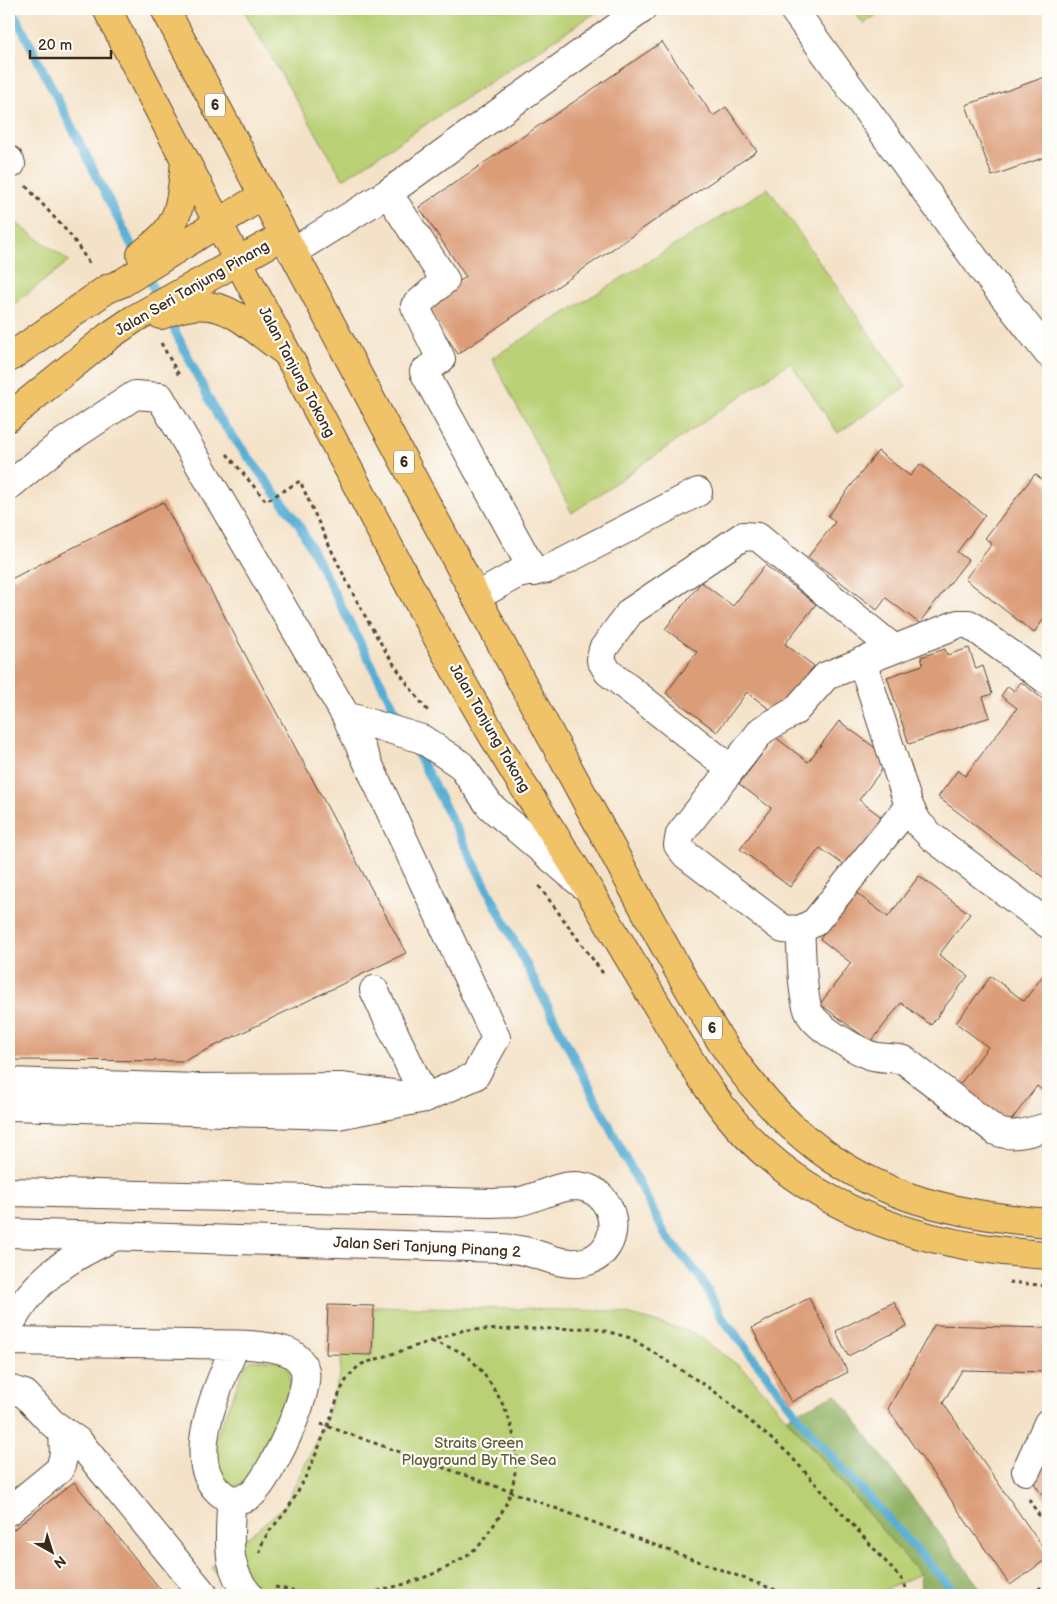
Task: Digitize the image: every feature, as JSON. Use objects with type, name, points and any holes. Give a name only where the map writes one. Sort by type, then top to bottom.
[{"type":"main road","name":"Jalan Tanjung Tokong","points":[[107,9],[185,163],[498,744],[694,1066],[724,1109],[766,1155],[790,1173],[835,1201],[902,1231],[955,1245],[1048,1256]]},
{"type":"main road","name":"6","points":[[165,9],[262,196],[476,597],[708,1023],[734,1063],[752,1086],[814,1146],[879,1187],[943,1208],[1005,1220],[1048,1223]]},
{"type":"main road","points":[[174,238],[185,163]]},
{"type":"main road","points":[[9,358],[174,238],[217,222],[262,196]]},
{"type":"main road","name":"Jalan Seri Tanjung Pinang","points":[[9,417],[109,336],[142,320],[199,282],[238,261],[288,244]]},
{"type":"main road","points":[[142,320],[176,309],[198,305],[215,305],[233,314],[287,353]]},
{"type":"street","points":[[288,244],[388,193],[642,9]]},
{"type":"street","points":[[793,9],[977,262],[1048,353]]},
{"type":"street","points":[[388,193],[445,280],[415,306],[441,359],[424,372],[534,572]]},
{"type":"street","points":[[9,486],[58,446],[136,395],[160,397],[346,716],[496,1038],[475,1076],[425,1098],[338,1115],[9,1106]]},
{"type":"street","points":[[476,597],[518,574],[548,569],[698,492]]},
{"type":"street","points":[[731,769],[608,672],[601,660],[603,649],[630,612],[743,536],[758,537],[893,648]]},
{"type":"street","points":[[909,806],[815,922],[800,930],[783,929],[686,855],[678,845],[680,834],[762,730],[795,711],[826,676],[958,624],[969,624],[1048,681]]},
{"type":"street","points":[[862,661],[909,806],[918,823],[932,837],[1048,924]]},
{"type":"street","points":[[346,716],[422,739],[461,765],[490,806],[588,889]]},
{"type":"street","points":[[800,930],[806,999],[810,1014],[823,1028],[868,1055],[891,1056],[904,1060],[996,1131],[1005,1135],[1015,1135],[1048,1127]]},
{"type":"street","points":[[374,990],[425,1098]]},
{"type":"street","points":[[9,1082],[196,1088],[343,1087],[425,1098]]},
{"type":"street","name":"Jalan Seri Tanjung Pinang 2","points":[[9,1192],[493,1203],[516,1202],[575,1186],[588,1188],[600,1194],[607,1203],[614,1222],[610,1242],[603,1251],[595,1258],[574,1263],[524,1250],[502,1248],[9,1234]]},
{"type":"street","points":[[9,1326],[41,1281],[57,1267],[80,1252],[116,1236]]},
{"type":"street","points":[[9,1341],[235,1345],[280,1349],[291,1353],[300,1360],[305,1371],[305,1383],[296,1415],[261,1484],[251,1496],[230,1500],[213,1487],[206,1474],[202,1444],[214,1399],[235,1345]]},
{"type":"street","points":[[9,1389],[25,1394],[52,1423],[79,1442],[204,1595]]},
{"type":"street","points":[[1026,1471],[1048,1423]]},
{"type":"street","points":[[9,1511],[60,1469],[64,1454],[63,1432]]},
{"type":"street","points":[[230,1500],[231,1566],[237,1581],[262,1593]]},
{"type":"path","points":[[10,162],[32,195],[72,237],[90,265]]},
{"type":"path","points":[[266,501],[300,481]]},
{"type":"path","points":[[260,1560],[264,1541],[290,1505],[327,1426],[345,1380],[352,1371],[362,1364],[464,1330],[594,1328],[631,1338],[714,1391],[787,1452],[904,1582],[908,1595]]},
{"type":"path","points":[[362,1595],[427,1578],[445,1569],[477,1547],[498,1520],[512,1492],[516,1465],[514,1432],[504,1403],[483,1372],[460,1352],[430,1341]]},
{"type":"path","points":[[296,1415],[512,1492],[789,1595]]},
{"type":"path","points":[[1026,1471],[1022,1487],[1048,1530]]},
{"type":"path","points":[[1032,1595],[1048,1581]]},
{"type":"path","points":[[262,1593],[272,1586],[303,1593],[340,1595]]},
{"type":"green space","points":[[243,9],[601,9],[343,179]]},
{"type":"green space","points":[[851,9],[884,9],[864,24]]},
{"type":"green space","points":[[768,188],[906,387],[838,433],[790,362],[572,513],[492,358]]},
{"type":"green space","points":[[9,218],[69,261],[9,308]]},
{"type":"green space","name":"Straits Green Playground By The Sea","points":[[374,1306],[616,1311],[694,1333],[747,1372],[920,1574],[875,1595],[234,1595],[211,1567],[284,1507],[313,1448],[327,1413],[340,1374],[342,1354],[372,1355]]},
{"type":"green space","points":[[250,1361],[272,1361],[286,1367],[289,1371],[290,1381],[288,1394],[276,1427],[249,1482],[229,1488],[212,1452],[214,1442],[245,1366]]},
{"type":"green space","points":[[836,1394],[985,1595],[921,1595],[920,1574],[786,1418]]},
{"type":"building","points":[[662,42],[713,116],[726,107],[757,151],[458,354],[425,304],[466,277],[419,207]]},
{"type":"building","points":[[1048,76],[1048,156],[992,176],[966,105]]},
{"type":"building","points":[[878,451],[910,476],[920,464],[985,515],[957,552],[968,560],[919,623],[886,598],[877,610],[808,557],[835,522],[828,516]]},
{"type":"building","points":[[1035,474],[1048,484],[1048,624],[1043,620],[1034,633],[965,579],[992,544],[985,538]]},
{"type":"building","points":[[163,502],[406,953],[184,1061],[9,1060],[9,580]]},
{"type":"building","points":[[765,565],[816,604],[785,644],[814,666],[777,715],[747,692],[717,732],[666,693],[697,652],[665,629],[701,582],[733,606]]},
{"type":"building","points":[[969,648],[976,669],[983,666],[992,694],[983,697],[990,717],[909,744],[887,677],[923,665],[921,657],[945,649],[947,655]]},
{"type":"building","points":[[1021,682],[1048,703],[1048,881],[938,797],[958,770],[965,776],[1017,708],[1001,696],[1008,686],[1014,691]]},
{"type":"building","points":[[839,721],[890,759],[859,800],[888,822],[851,870],[820,848],[790,887],[740,849],[771,808],[739,784],[775,737],[808,762]]},
{"type":"building","points":[[919,876],[970,914],[939,955],[968,976],[931,1025],[901,1003],[871,1042],[820,1004],[851,963],[820,939],[855,892],[888,917]]},
{"type":"building","points":[[1048,969],[1048,1095],[1037,1086],[1007,1126],[957,1088],[988,1047],[956,1023],[991,976],[1024,1001]]},
{"type":"building","points":[[809,1298],[848,1372],[791,1402],[752,1328]]},
{"type":"building","points":[[894,1302],[907,1326],[848,1356],[836,1331]]},
{"type":"building","points":[[328,1305],[374,1306],[372,1355],[326,1354]]},
{"type":"building","points":[[934,1325],[1048,1328],[1048,1372],[962,1370],[943,1403],[1048,1555],[1048,1558],[1010,1585],[888,1409]]},
{"type":"building","points":[[1048,1458],[1048,1504],[1034,1483]]},
{"type":"building","points":[[74,1482],[165,1595],[9,1595],[9,1533]]},
{"type":"waterway","points":[[12,9],[136,254]]},
{"type":"waterway","points":[[145,272],[160,301]]},
{"type":"waterway","points":[[167,315],[218,417],[298,523],[404,727]]},
{"type":"waterway","points":[[411,741],[666,1236],[701,1278],[721,1316],[815,1438],[958,1595]]}]
